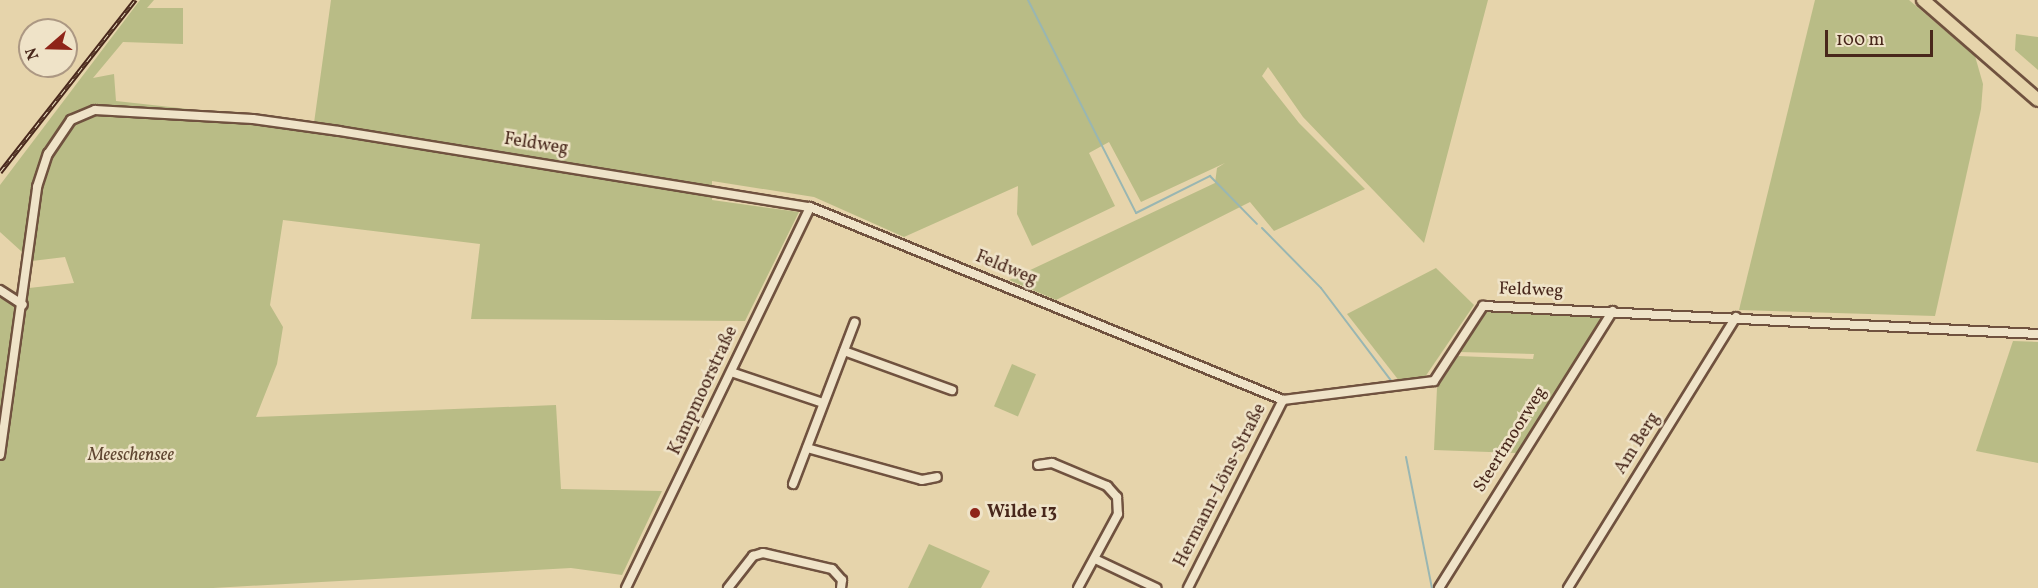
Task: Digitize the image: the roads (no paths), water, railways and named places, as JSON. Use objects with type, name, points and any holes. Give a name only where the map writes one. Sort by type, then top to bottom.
[{"type":"main road","points":[[1923,0],[2038,100]]},
{"type":"street","name":"Feldweg","points":[[0,455],[37,187],[48,153],[71,120],[95,110],[253,119],[810,207],[1283,399],[1434,381],[1483,306],[2038,334]]},
{"type":"street","name":"Kampmoorstraße","points":[[626,588],[810,207]]},
{"type":"street","points":[[0,290],[22,305]]},
{"type":"street","name":"Steertmoorweg","points":[[1439,588],[1613,311]]},
{"type":"street","name":"Am Berg","points":[[1568,588],[1736,317]]},
{"type":"street","points":[[793,484],[855,322]]},
{"type":"street","points":[[844,351],[952,390]]},
{"type":"street","points":[[730,372],[823,403]]},
{"type":"street","name":"Hermann-Löns-Straße","points":[[1188,588],[1283,399]]},
{"type":"street","points":[[807,448],[922,480],[937,477]]},
{"type":"street","points":[[1038,465],[1052,463],[1107,486],[1117,498],[1118,514],[1078,588]]},
{"type":"street","points":[[728,588],[753,556],[763,553],[832,569],[842,580],[841,588]]},
{"type":"street","points":[[1095,559],[1156,588]]},
{"type":"waterway","points":[[1028,0],[1136,213],[1210,176],[1257,224]]},
{"type":"waterway","points":[[1262,228],[1321,288],[1392,382]]},
{"type":"waterway","points":[[1406,457],[1432,588]]},
{"type":"railway","points":[[0,172],[135,0]]},
{"type":"place","name":"Wilde 13","points":[[975,513]]},
{"type":"park label","name":"Meeschensee","points":[[131,456]]}]
